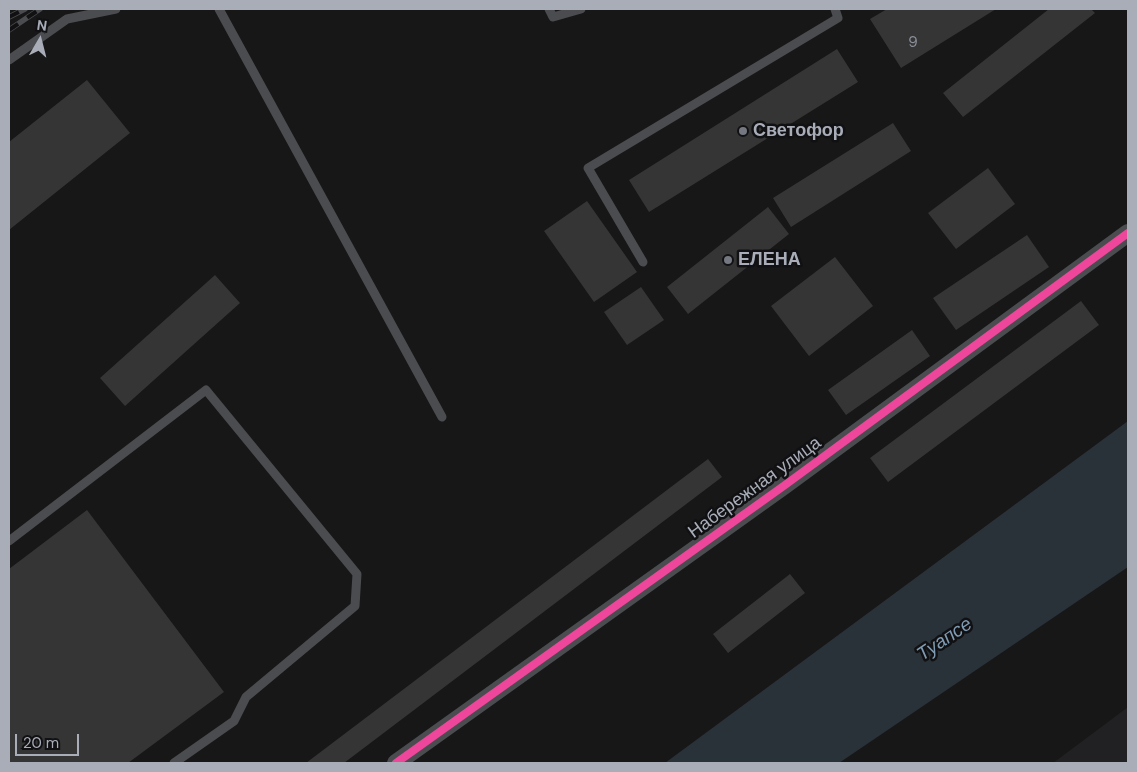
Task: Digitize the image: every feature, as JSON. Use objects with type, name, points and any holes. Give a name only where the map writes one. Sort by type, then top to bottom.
[{"type":"street","name":"Набережная улица","points":[[396,763],[785,485],[1128,233]]},
{"type":"lane","points":[[9,60],[66,19],[116,9]]},
{"type":"lane","points":[[219,9],[442,417]]},
{"type":"lane","points":[[549,9],[553,17],[581,9]]},
{"type":"lane","points":[[643,262],[588,168],[838,18],[835,9]]},
{"type":"lane","points":[[9,541],[206,390],[356,574],[354,606],[246,696],[234,721],[174,763]]},
{"type":"shaded area","points":[[1128,707],[1128,763],[1053,763]]},
{"type":"water","name":"Туапсе","points":[[1128,421],[1128,567],[839,763],[665,763]]},
{"type":"building","points":[[887,9],[996,9],[901,68],[870,19]]},
{"type":"building","points":[[1049,9],[1091,9],[1095,13],[963,117],[943,93]]},
{"type":"building","name":"Светофор","points":[[837,49],[858,82],[649,212],[629,180]]},
{"type":"building","points":[[87,80],[130,133],[9,230],[9,142]]},
{"type":"building","points":[[893,123],[911,151],[791,227],[773,198]]},
{"type":"building","points":[[988,168],[1015,204],[956,249],[928,213]]},
{"type":"building","points":[[587,201],[637,272],[594,302],[544,231]]},
{"type":"building","name":"ЕЛЕНА","points":[[768,207],[789,234],[688,314],[667,287]]},
{"type":"building","points":[[1027,235],[1049,267],[956,330],[933,298]]},
{"type":"building","points":[[835,257],[873,306],[809,356],[771,306]]},
{"type":"building","points":[[215,275],[240,303],[125,406],[100,378]]},
{"type":"building","points":[[641,287],[664,320],[627,345],[604,312]]},
{"type":"building","points":[[1081,301],[1099,325],[888,482],[870,458]]},
{"type":"building","points":[[912,330],[930,356],[846,415],[828,390]]},
{"type":"building","points":[[708,459],[722,477],[344,763],[306,763]]},
{"type":"building","points":[[87,510],[224,692],[128,763],[9,763],[9,569]]},
{"type":"building","points":[[790,574],[805,593],[728,653],[713,634]]},
{"type":"railway","points":[[9,17],[25,9]]},
{"type":"railway","points":[[9,30],[40,9]]},
{"type":"cycle path","points":[[396,763],[785,485],[1128,233]]},
{"type":"place","name":"Светофор","points":[[743,131]]},
{"type":"place","name":"ЕЛЕНА","points":[[728,260]]}]
